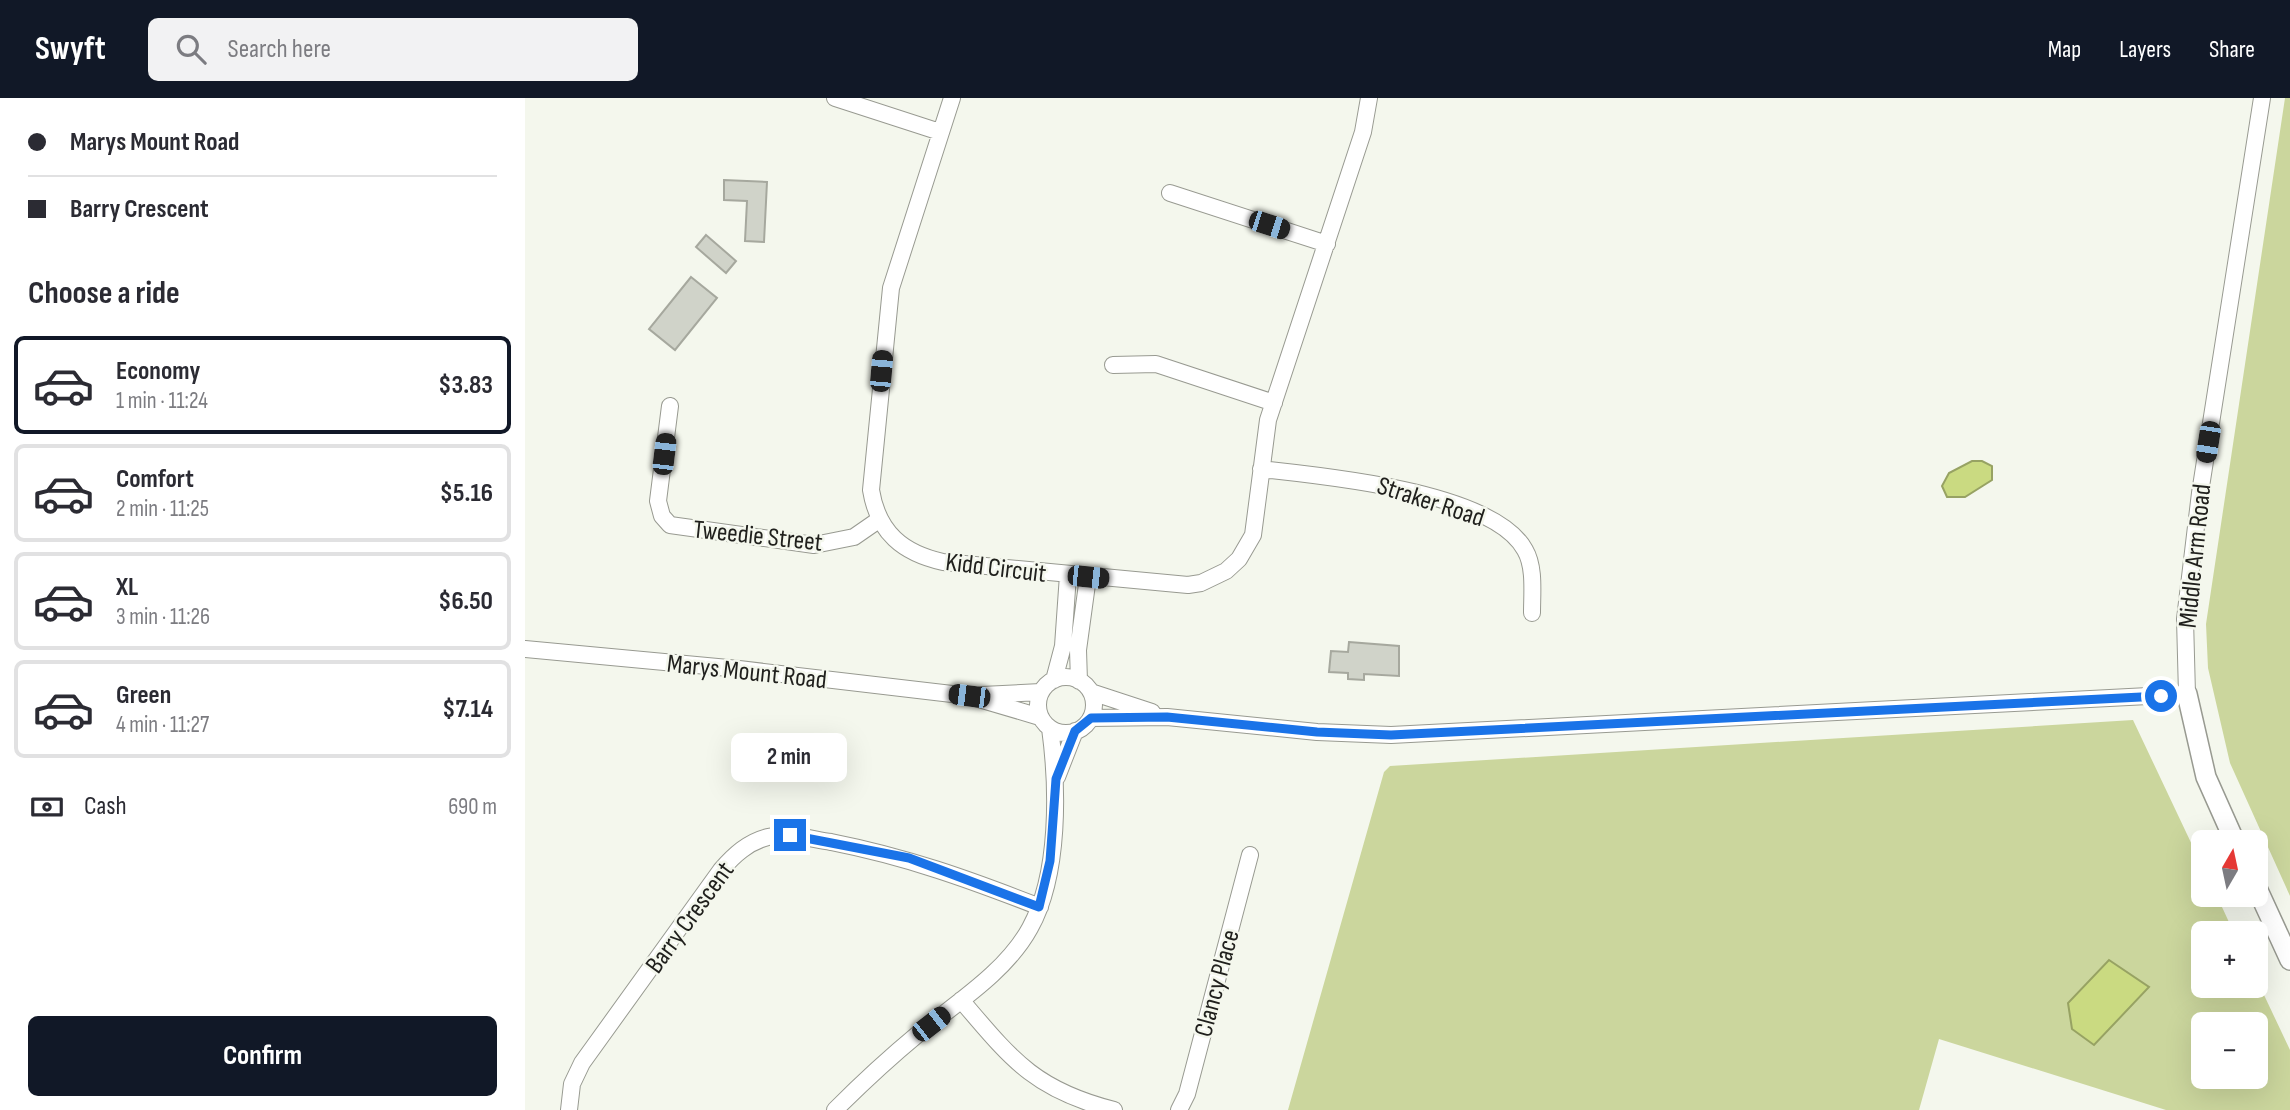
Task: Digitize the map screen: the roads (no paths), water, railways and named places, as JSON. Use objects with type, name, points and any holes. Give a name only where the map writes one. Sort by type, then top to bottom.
[{"type":"main road","name":"Middle Arm Road","points":[[2186,694],[2206,777],[2230,830]]},
{"type":"main road","points":[[2266,907],[2290,960]]},
{"type":"street","points":[[835,98],[940,132]]},
{"type":"street","name":"Kidd Circuit","points":[[952,98],[891,288],[871,490],[880,519],[897,542],[908,551],[925,558],[1088,577],[1188,585],[1201,583],[1226,571],[1239,559],[1253,535],[1264,441],[1274,402],[1363,132],[1369,98]]},
{"type":"street","name":"Middle Arm Road","points":[[2186,694],[2186,619],[2200,493],[2262,98]]},
{"type":"street","points":[[1170,192],[1327,244]]},
{"type":"street","points":[[1113,365],[1156,364],[1274,402]]},
{"type":"street","name":"Tweedie Street","points":[[670,406],[657,501],[662,516],[670,525],[814,545],[843,541],[880,519]]},
{"type":"street","name":"Straker Road","points":[[1261,470],[1367,480],[1467,509],[1500,523],[1516,536],[1527,551],[1531,570],[1532,613]]},
{"type":"street","points":[[1054,680],[1063,646],[1069,575]]},
{"type":"street","points":[[1045,722],[1067,733],[1075,731],[1091,718],[1094,709],[1085,686],[1078,650],[1088,577]]},
{"type":"street","name":"Marys Mount Road","points":[[525,649],[739,669],[969,696],[1041,692]]},
{"type":"street","points":[[835,1110],[1016,948],[1039,907],[1050,861],[1056,779],[1038,700],[1041,692],[1054,680],[1062,677],[1167,717]]},
{"type":"street","points":[[1091,718],[1167,717],[1317,732],[1391,735],[2186,694]]},
{"type":"street","name":"Marys Mount Road","points":[[969,696],[1045,722]]},
{"type":"street","points":[[1056,779],[1075,731]]},
{"type":"street","name":"Barry Crescent","points":[[569,1110],[572,1084],[582,1063],[721,870],[735,854],[751,843],[790,835],[888,853],[940,868],[1039,907]]},
{"type":"street","name":"Clancy Place","points":[[1179,1110],[1187,1094],[1249,855]]},
{"type":"street","points":[[961,1000],[1020,1067],[1043,1084],[1073,1099],[1114,1110]]}]
